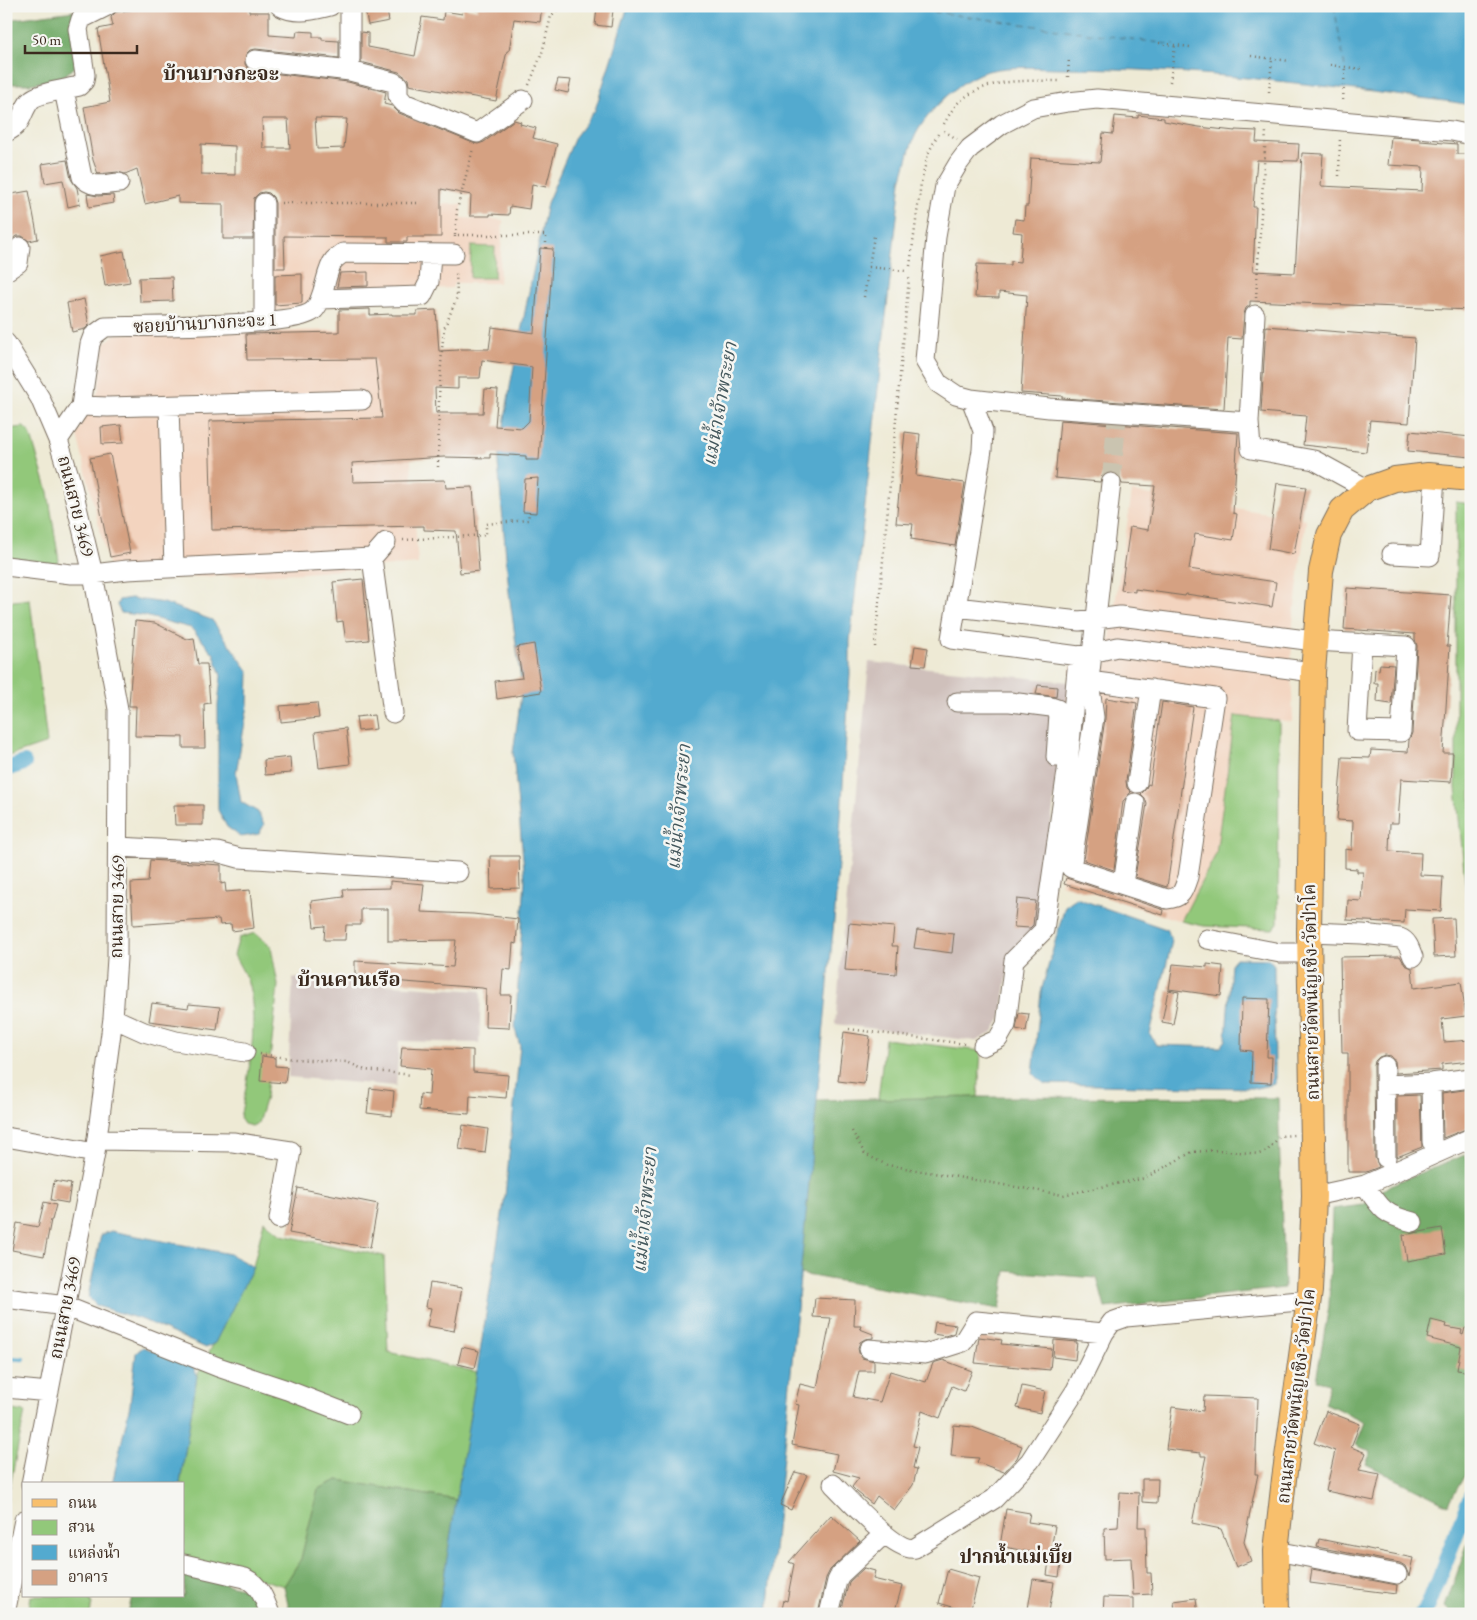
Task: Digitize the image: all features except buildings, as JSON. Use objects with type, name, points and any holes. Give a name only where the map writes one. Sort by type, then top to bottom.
[{"type":"main road","name":"ถนนสายวัดพนัญเชิง-วัดป่าโค","points":[[1277,1614],[1276,1551],[1284,1479],[1310,1300],[1314,1196],[1309,943],[1313,672],[1321,572],[1329,535],[1342,510],[1367,490],[1396,478],[1435,476],[1471,479]]},
{"type":"street","points":[[6,132],[13,129],[19,123],[30,100],[38,96],[79,86],[84,81],[85,75],[78,29],[81,19],[107,6]]},
{"type":"street","points":[[280,6],[289,11],[301,12],[330,6]]},
{"type":"street","points":[[350,6],[350,71]]},
{"type":"street","points":[[255,60],[350,71],[393,82],[398,85],[398,96],[404,103],[477,133],[523,100]]},
{"type":"street","points":[[64,90],[82,177],[87,182],[95,185],[119,183]]},
{"type":"street","points":[[1249,422],[1118,416],[971,399],[956,395],[938,383],[924,361],[932,275],[945,186],[970,148],[1002,124],[1033,108],[1097,99],[1452,130],[1471,135]]},
{"type":"street","points":[[264,203],[264,322]]},
{"type":"street","points":[[6,271],[12,269],[18,263],[20,247]]},
{"type":"street","name":"ซอยบ้านบางกะจะ 1","points":[[58,440],[81,406],[90,344],[93,336],[105,327],[264,322],[305,315],[314,310],[320,299],[333,261],[343,253],[454,254]]},
{"type":"street","points":[[320,299],[422,296],[429,282],[431,254]]},
{"type":"street","points":[[1255,314],[1249,422],[1251,449],[1314,460],[1367,490]]},
{"type":"street","name":"ถนนสาย 3469","points":[[6,343],[40,398],[58,440],[71,482],[93,574],[118,709],[117,958],[113,1018],[96,1147],[31,1482]]},
{"type":"street","points":[[971,399],[983,431],[982,450],[951,639],[1086,654],[1117,647],[1313,672]]},
{"type":"street","points":[[81,406],[108,408],[362,400]]},
{"type":"street","points":[[169,406],[174,567]]},
{"type":"street","points":[[1392,554],[1430,556],[1435,476]]},
{"type":"street","points":[[983,1046],[998,1039],[1006,1025],[1014,960],[1044,930],[1086,654],[1096,619],[1111,483]]},
{"type":"street","points":[[6,566],[71,574],[93,574],[174,567],[372,558],[386,542]]},
{"type":"street","points":[[372,558],[393,713]]},
{"type":"street","points":[[956,606],[1079,621],[1120,616],[1314,641],[1362,643],[1406,646],[1401,732],[1357,731],[1362,643]]},
{"type":"street","points":[[1086,654],[1089,682],[1094,717],[1071,868],[1167,899],[1176,898],[1183,891],[1188,877],[1215,698],[1089,682]]},
{"type":"street","points":[[1137,783],[1151,690]]},
{"type":"street","points":[[957,702],[1010,702],[1051,707],[1059,714],[1057,763],[1068,764]]},
{"type":"street","points":[[1123,884],[1134,802]]},
{"type":"street","points":[[118,847],[217,852],[239,858],[458,872]]},
{"type":"street","points":[[1207,939],[1280,954],[1309,943],[1362,934],[1400,938],[1408,944],[1413,957]]},
{"type":"street","points":[[113,1018],[144,1032],[176,1041],[245,1052]]},
{"type":"street","points":[[1385,1066],[1386,1158]]},
{"type":"street","points":[[1385,1085],[1431,1083],[1471,1078]]},
{"type":"street","points":[[1431,1083],[1432,1142]]},
{"type":"street","points":[[6,1137],[96,1147],[233,1142],[291,1150],[279,1219]]},
{"type":"street","points":[[1314,1196],[1364,1185],[1471,1138]]},
{"type":"street","points":[[1364,1185],[1382,1209],[1395,1218],[1414,1222]]},
{"type":"street","points":[[6,1298],[65,1306],[218,1367],[287,1390],[349,1414]]},
{"type":"street","points":[[833,1484],[884,1534],[910,1550],[994,1499],[1030,1461],[1076,1390],[1104,1333],[1112,1322],[1126,1316],[1310,1300]]},
{"type":"street","points":[[869,1349],[925,1354],[963,1342],[976,1321],[1104,1333]]},
{"type":"street","points":[[6,1388],[49,1392]]},
{"type":"street","points":[[6,1610],[22,1531]]},
{"type":"street","points":[[829,1614],[840,1575],[884,1534]]},
{"type":"street","points":[[1276,1551],[1397,1574]]},
{"type":"street","points":[[185,1564],[253,1581],[265,1601],[270,1614]]},
{"type":"path","points":[[523,100],[542,53],[551,16],[561,6]]},
{"type":"path","points":[[1159,43],[1190,47]]},
{"type":"path","points":[[1170,82],[1175,45]]},
{"type":"path","points":[[1251,56],[1290,61]]},
{"type":"path","points":[[1068,77],[1069,57]]},
{"type":"path","points":[[1269,92],[1272,58]]},
{"type":"path","points":[[1330,65],[1361,68]]},
{"type":"path","points":[[1342,100],[1345,67]]},
{"type":"path","points":[[944,124],[959,102],[981,88],[1008,81],[1062,81]]},
{"type":"path","points":[[1255,314],[1268,114]]},
{"type":"path","points":[[1339,176],[1341,120]]},
{"type":"path","points":[[455,235],[456,210],[477,133]]},
{"type":"path","points":[[910,266],[921,183],[928,154],[938,134]]},
{"type":"path","points":[[264,203],[419,203]]},
{"type":"path","points":[[502,235],[546,235],[546,248]]},
{"type":"path","points":[[864,298],[874,236]]},
{"type":"path","points":[[869,267],[906,272]]},
{"type":"path","points":[[875,646],[909,278]]},
{"type":"path","points":[[438,467],[439,396],[444,329]]},
{"type":"path","points":[[386,542],[486,535],[486,524],[528,520],[529,512]]},
{"type":"path","points":[[849,1029],[983,1046]]},
{"type":"path","points":[[272,1055],[294,1059],[346,1062],[365,1070],[412,1075]]},
{"type":"path","points":[[852,1131],[865,1154],[887,1165],[1063,1195],[1145,1178],[1192,1152],[1218,1150],[1259,1154],[1268,1151],[1280,1136],[1313,1132]]},
{"type":"shaded area","points":[[462,204],[462,218],[503,220],[499,283],[454,283],[452,288],[317,294],[305,305],[274,311],[269,302],[269,205]]},
{"type":"shaded area","points":[[393,330],[408,419],[418,564],[304,573],[112,580],[77,434],[98,391],[105,343],[115,334]]},
{"type":"shaded area","points":[[1132,492],[1306,519],[1293,622],[1291,668],[1293,722],[1235,716],[1216,854],[1181,921],[1061,884],[1087,717],[1065,713],[1071,666],[1105,671]]},
{"type":"shaded area","points":[[869,662],[1069,682],[1038,927],[1010,956],[1001,1018],[992,1033],[976,1041],[835,1024]]},
{"type":"shaded area","points":[[293,978],[481,991],[479,1043],[399,1041],[396,1086],[288,1077]]},
{"type":"green space","points":[[74,11],[79,64],[61,78],[31,84],[6,84],[6,20]]},
{"type":"green space","points":[[471,246],[495,247],[494,278],[470,278]]},
{"type":"green space","points":[[24,427],[30,433],[48,492],[59,561],[55,564],[6,557],[6,429]]},
{"type":"green space","points":[[1456,502],[1471,504],[1471,941],[1456,788]]},
{"type":"green space","points":[[30,599],[47,743],[6,757],[6,602]]},
{"type":"green space","points":[[1235,716],[1279,721],[1278,923],[1273,929],[1204,926],[1181,921],[1216,854]]},
{"type":"green space","points":[[255,933],[271,947],[278,985],[266,1097],[258,1123],[252,1126],[244,1124],[240,1118],[253,1035],[252,1001],[248,982],[234,955],[239,938]]},
{"type":"green space","points":[[885,1039],[981,1051],[978,1097],[878,1099]]},
{"type":"green space","points":[[978,1097],[1278,1098],[1284,1288],[1105,1308],[1097,1278],[1006,1271],[1000,1309],[800,1274],[817,1100]]},
{"type":"green space","points":[[1465,1155],[1471,1169],[1471,1464],[1448,1505],[1366,1464],[1371,1452],[1356,1445],[1365,1422],[1325,1403],[1329,1383],[1316,1380],[1329,1306],[1332,1209],[1363,1205],[1390,1185]]},
{"type":"green space","points":[[264,1221],[281,1235],[384,1256],[388,1352],[477,1372],[457,1500],[338,1480],[318,1489],[301,1559],[284,1586],[185,1557],[185,1482],[180,1482],[197,1376],[253,1267]]},
{"type":"green space","points":[[6,1409],[25,1412],[6,1505]]},
{"type":"green space","points":[[338,1480],[457,1500],[438,1614],[290,1614],[284,1586],[301,1559],[318,1489]]},
{"type":"green space","points":[[1471,1534],[1471,1614],[1452,1614],[1445,1607]]},
{"type":"green space","points":[[185,1573],[260,1593],[274,1614],[128,1614],[132,1598],[185,1598]]},
{"type":"green space","points":[[31,1598],[89,1598],[92,1604],[90,1614],[28,1614]]},
{"type":"water","name":"แม่น้ำเจ้าพระยา","points":[[628,6],[1471,6],[1471,105],[1306,84],[1159,71],[1005,68],[984,72],[958,86],[927,117],[911,145],[901,181],[850,641],[850,675],[835,910],[768,1614],[438,1614],[505,1196],[520,1046],[515,1029],[525,879],[513,753],[522,688],[509,592],[498,463],[511,381],[547,203],[575,137],[595,110]]},
{"type":"water","points":[[131,598],[164,603],[212,620],[249,672],[248,705],[236,773],[241,802],[258,812],[264,825],[259,834],[241,837],[227,827],[218,810],[218,705],[221,676],[214,654],[191,628],[141,615],[121,613],[117,605],[119,600]]},
{"type":"water","points":[[1076,898],[1166,929],[1172,941],[1150,1034],[1156,1045],[1221,1047],[1226,1040],[1231,964],[1236,958],[1269,959],[1274,965],[1275,1084],[1256,1088],[1045,1084],[1033,1074],[1041,992],[1065,906]]},
{"type":"water","points":[[111,1231],[230,1254],[253,1267],[215,1343],[206,1348],[143,1320],[97,1306],[88,1297],[101,1235]]},
{"type":"water","points":[[143,1347],[193,1365],[197,1376],[180,1482],[112,1482],[130,1405],[136,1353]]},
{"type":"waterway","points":[[6,769],[24,763]]},
{"type":"waterway","points":[[6,1358],[23,1359]]},
{"type":"waterway","points":[[1422,1614],[1428,1606],[1471,1496]]},
{"type":"ferry route","points":[[890,6],[1175,45]]},
{"type":"ferry route","points":[[1334,6],[1345,67]]},
{"type":"tunnel","points":[[1111,483],[1117,418]]},
{"type":"district","name":"บ้านบางกะจะ","points":[[221,73]]},
{"type":"district","name":"บ้านคานเรือ","points":[[349,979]]},
{"type":"district","name":"ปากน้ำแม่เบี้ย","points":[[1016,1556]]}]
